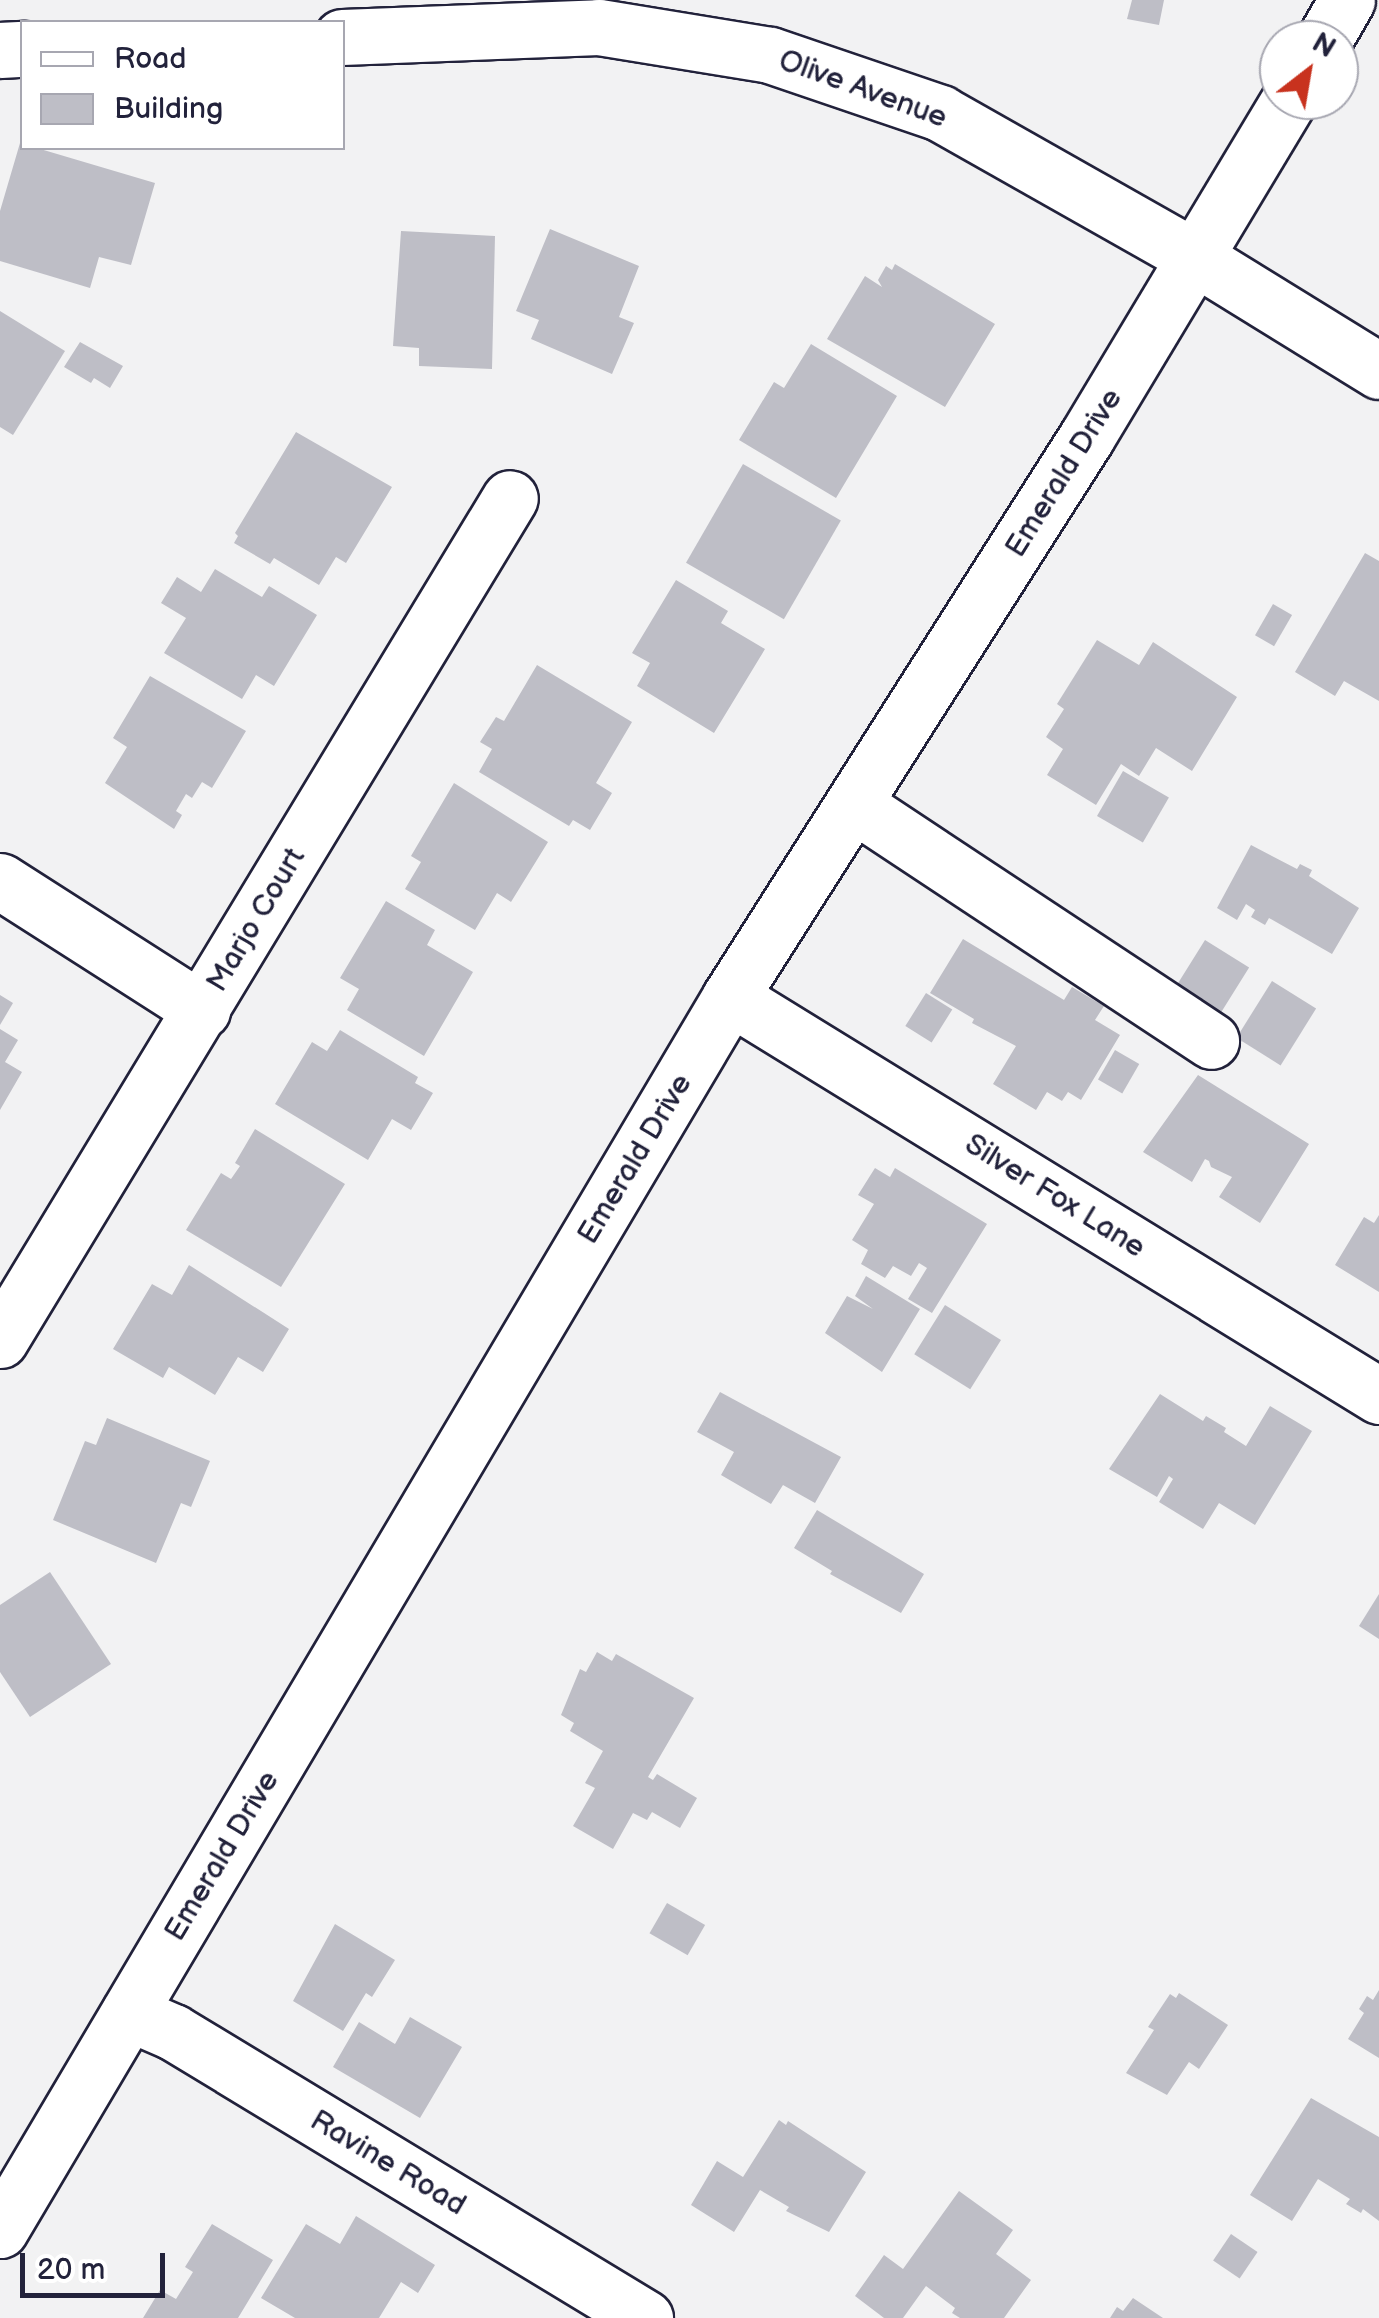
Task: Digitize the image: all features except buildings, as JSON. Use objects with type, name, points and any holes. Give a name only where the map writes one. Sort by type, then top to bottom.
[{"type":"main road","name":"Olive Avenue","points":[[345,37],[599,27],[770,54],[940,113],[1196,258],[1379,372]]},
{"type":"main road","name":"Emerald Drive","points":[[0,2230],[730,997],[1196,258],[1276,120]]},
{"type":"main road","name":"Marjo Court","points":[[0,1340],[510,498]]},
{"type":"main road","points":[[855,804],[1211,1041]]},
{"type":"main road","points":[[0,881],[202,1010]]},
{"type":"main road","name":"Silver Fox Lane","points":[[730,997],[1379,1396]]},
{"type":"main road","name":"Ravine Road","points":[[129,2013],[173,2032],[626,2313]]}]
